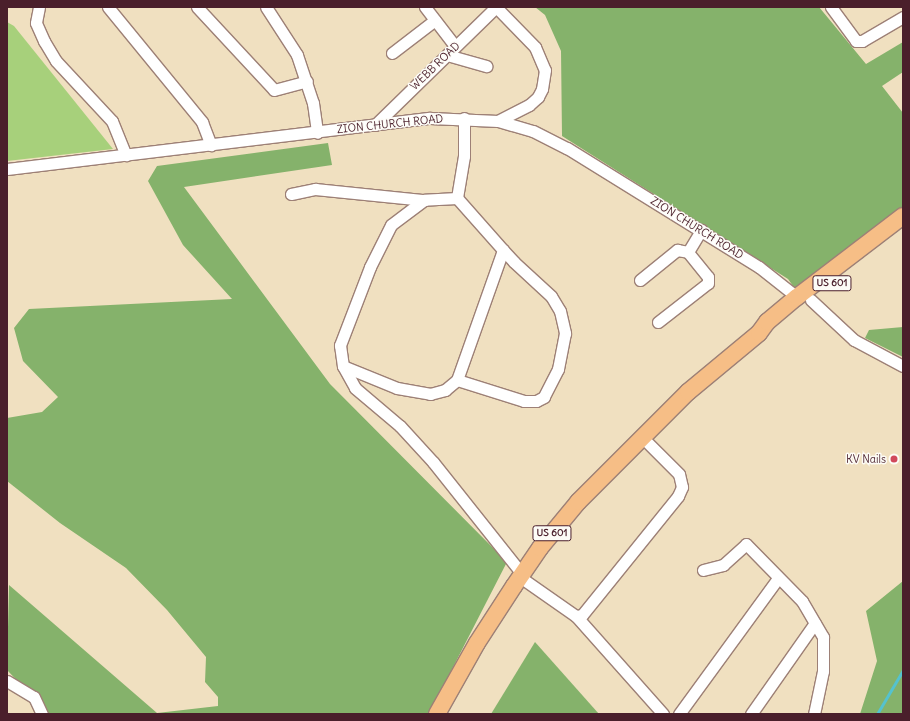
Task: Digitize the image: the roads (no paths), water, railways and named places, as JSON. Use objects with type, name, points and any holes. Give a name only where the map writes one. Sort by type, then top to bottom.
[{"type":"highway","name":"US 601","points":[[804,298],[903,216]]},
{"type":"highway","name":"US 601","points":[[437,714],[477,643],[521,576],[558,526],[641,436],[688,392],[759,333],[767,322],[804,298],[903,228]]},
{"type":"street","points":[[38,7],[36,23],[44,41],[56,61],[112,121],[126,155]]},
{"type":"street","points":[[108,7],[202,122],[211,145]]},
{"type":"street","points":[[197,7],[274,90],[307,81]]},
{"type":"street","points":[[266,7],[297,55],[307,81],[313,103],[317,133]]},
{"type":"street","points":[[425,7],[455,46]]},
{"type":"street","points":[[496,7],[535,47],[545,70],[542,89],[538,97],[530,105],[498,121]]},
{"type":"street","name":"WEBB ROAD","points":[[375,125],[496,7]]},
{"type":"street","points":[[831,7],[856,41],[862,41],[903,17]]},
{"type":"street","points":[[392,53],[435,20]]},
{"type":"street","points":[[447,55],[486,66]]},
{"type":"street","name":"ZION CHURCH ROAD","points":[[7,169],[317,133],[430,118],[464,118],[498,121],[533,131],[567,148],[759,267],[804,298],[854,340],[903,366]]},
{"type":"street","points":[[457,198],[464,156],[464,118]]},
{"type":"street","points":[[291,194],[315,189],[424,200],[457,198]]},
{"type":"street","points":[[457,198],[503,250],[551,296],[560,311],[565,333],[558,369],[544,397],[536,401],[524,401],[457,380]]},
{"type":"street","points":[[424,200],[391,225],[377,253],[340,345],[343,366],[355,388],[400,426],[433,462],[521,576],[576,616],[663,714]]},
{"type":"street","points":[[688,252],[701,230]]},
{"type":"street","points":[[343,366],[398,388],[430,394],[445,390],[457,380],[503,250]]},
{"type":"street","points":[[640,280],[677,250],[688,252],[708,277],[708,283],[658,322]]},
{"type":"street","points":[[576,616],[582,615],[682,487],[679,474],[641,436]]},
{"type":"street","points":[[703,570],[723,566],[746,544],[802,601],[823,637],[823,671],[814,714]]},
{"type":"street","points":[[679,714],[778,578]]},
{"type":"street","points":[[751,714],[815,623]]},
{"type":"street","points":[[7,681],[24,689],[34,697],[42,714]]},
{"type":"waterway","points":[[877,714],[903,670]]},
{"type":"place","name":"KV Nails","points":[[894,459]]}]
